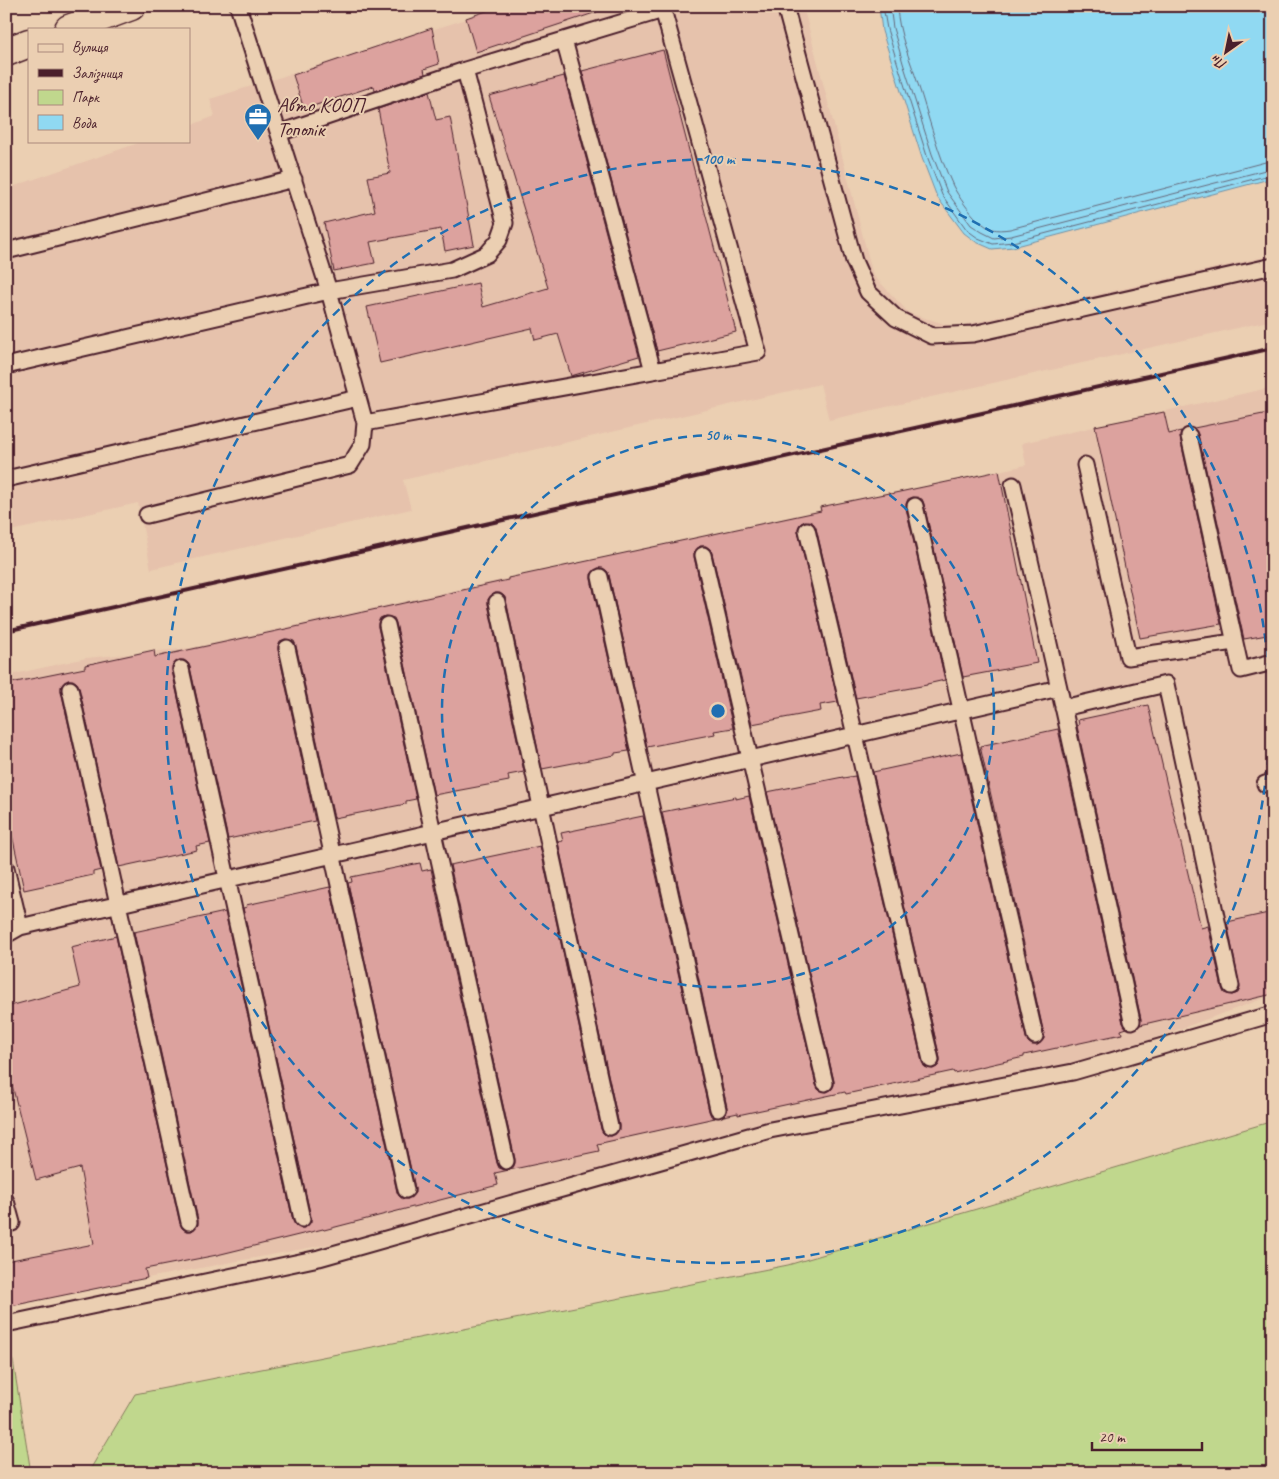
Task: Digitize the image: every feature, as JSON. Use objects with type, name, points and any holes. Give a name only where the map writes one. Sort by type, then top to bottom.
[{"type":"main road","points":[[72,28],[131,6]]},
{"type":"main road","points":[[6,52],[28,43]]},
{"type":"lane","points":[[147,515],[350,465],[363,444],[365,423],[329,291],[238,6]]},
{"type":"lane","points":[[784,6],[854,261],[868,292],[896,318],[932,336],[973,334],[1273,266]]},
{"type":"lane","points":[[279,133],[466,70],[662,8],[758,352],[365,423]]},
{"type":"lane","points":[[564,40],[653,371]]},
{"type":"lane","points":[[6,366],[329,291],[452,270],[487,254],[500,240],[506,223],[466,70]]},
{"type":"lane","points":[[6,251],[294,179]]},
{"type":"lane","points":[[6,479],[358,398]]},
{"type":"lane","points":[[1188,436],[1241,670],[1273,662]]},
{"type":"lane","points":[[1085,465],[1128,657],[1234,642]]},
{"type":"lane","points":[[1013,485],[1132,1021]]},
{"type":"lane","points":[[915,506],[1035,1036]]},
{"type":"lane","points":[[806,530],[931,1060]]},
{"type":"lane","points":[[703,555],[825,1083]]},
{"type":"lane","points":[[600,577],[718,1109]]},
{"type":"lane","points":[[497,602],[610,1127]]},
{"type":"lane","points":[[387,625],[506,1161]]},
{"type":"lane","points":[[286,648],[406,1190]]},
{"type":"lane","points":[[181,669],[302,1219]]},
{"type":"lane","points":[[1063,708],[1166,684],[1230,986]]},
{"type":"lane","points":[[6,935],[20,927],[118,904],[1059,688]]},
{"type":"lane","points":[[70,689],[189,1222]]},
{"type":"lane","points":[[6,868],[20,927]]},
{"type":"lane","points":[[6,1324],[318,1258],[770,1130],[1072,1072],[1273,1014]]},
{"type":"lane","points":[[6,1201],[12,1223]]},
{"type":"shaded area","points":[[508,6],[803,6],[873,275],[909,313],[954,327],[1273,255],[1273,320],[829,420],[820,384],[403,480],[411,509],[151,569],[138,503],[6,532],[6,189],[141,142],[190,142],[190,126],[215,116],[210,99]]},
{"type":"shaded area","points":[[1273,387],[1273,995],[1078,1066],[651,1153],[415,1228],[147,1278],[6,1307],[6,676],[86,658],[191,648],[1026,465],[1022,443]]},
{"type":"green space","points":[[1273,1121],[1273,1473],[88,1473],[135,1394],[788,1265]]},
{"type":"green space","points":[[6,1350],[13,1361],[31,1473],[6,1473]]},
{"type":"water","points":[[879,6],[1273,6],[1273,178],[1013,247],[992,249],[976,242],[964,233],[937,197],[922,158],[882,31]]},
{"type":"building","points":[[501,6],[596,6],[597,12],[476,52],[466,18]]},
{"type":"building","points":[[432,28],[439,64],[424,69],[425,74],[375,91],[374,86],[304,109],[293,75]]},
{"type":"building","points":[[663,50],[736,332],[657,351],[582,71]]},
{"type":"building","points":[[564,76],[639,356],[571,376],[558,334],[535,340],[532,328],[380,363],[367,307],[478,283],[483,307],[548,288],[489,96]]},
{"type":"building","points":[[429,92],[436,120],[450,117],[474,245],[445,251],[441,229],[370,242],[375,263],[334,271],[324,223],[375,211],[368,177],[390,173],[378,109]]},
{"type":"building","points":[[1164,412],[1169,434],[1181,431],[1180,438],[1221,624],[1140,638],[1095,426]]},
{"type":"building","points":[[1268,413],[1273,433],[1273,634],[1244,639],[1198,434],[1194,428]]},
{"type":"building","points":[[999,471],[1037,663],[963,677],[924,504],[922,499],[913,497],[908,499],[906,508],[945,680],[856,698],[816,528],[813,523],[805,521],[800,524],[798,532],[838,702],[820,705],[821,711],[752,724],[712,553],[706,546],[700,546],[694,552],[694,557],[733,728],[714,731],[715,734],[647,747],[609,575],[603,568],[598,568],[591,574],[591,579],[629,751],[542,769],[506,600],[500,593],[495,593],[488,599],[488,604],[524,772],[508,775],[509,781],[434,795],[396,623],[394,618],[385,616],[380,618],[378,627],[416,799],[406,801],[406,804],[334,818],[296,646],[294,641],[285,639],[280,641],[278,650],[315,821],[228,839],[190,667],[184,660],[179,660],[172,666],[172,671],[210,843],[196,846],[197,850],[119,867],[79,687],[73,680],[68,680],[61,686],[61,691],[101,870],[93,872],[93,875],[24,890],[6,807],[6,684],[85,668],[85,665],[154,650],[155,657],[286,629],[508,580],[508,578],[821,511],[820,507]]},
{"type":"building","points":[[1148,705],[1201,928],[1208,926],[1224,993],[1232,995],[1238,993],[1240,988],[1227,922],[1273,912],[1273,994],[1140,1025],[1141,1019],[1077,726],[1079,725],[1078,720]]},
{"type":"building","points":[[1058,729],[1123,1023],[1127,1028],[1121,1030],[1122,1034],[1024,1055],[1024,1057],[954,1073],[953,1071],[846,1094],[845,1092],[738,1115],[738,1113],[724,1116],[727,1112],[727,1107],[662,812],[749,796],[816,1085],[819,1090],[827,1092],[832,1089],[834,1081],[767,792],[855,776],[922,1062],[925,1067],[933,1069],[938,1066],[940,1058],[873,772],[961,753],[1026,1038],[1032,1045],[1038,1045],[1044,1039],[1044,1034],[980,746]]},
{"type":"building","points":[[643,816],[709,1111],[711,1116],[715,1118],[597,1144],[599,1151],[495,1173],[498,1185],[324,1230],[217,1255],[145,1269],[147,1278],[6,1307],[6,1261],[94,1244],[80,1168],[36,1180],[6,1061],[6,1007],[80,987],[71,947],[116,936],[180,1224],[186,1231],[192,1231],[198,1225],[198,1220],[134,932],[225,912],[293,1221],[299,1228],[304,1228],[311,1222],[311,1217],[243,908],[247,907],[246,905],[330,887],[397,1192],[403,1199],[408,1199],[415,1193],[415,1188],[348,883],[352,882],[351,877],[420,863],[422,871],[431,869],[497,1163],[499,1168],[508,1170],[513,1168],[515,1159],[450,865],[540,846],[601,1129],[607,1136],[612,1136],[619,1130],[619,1125],[558,842],[563,841],[561,833]]},
{"type":"railway","points":[[6,631],[1273,348]]},
{"type":"place","name":"Авто КООП Тополік","points":[[258,141]]}]
